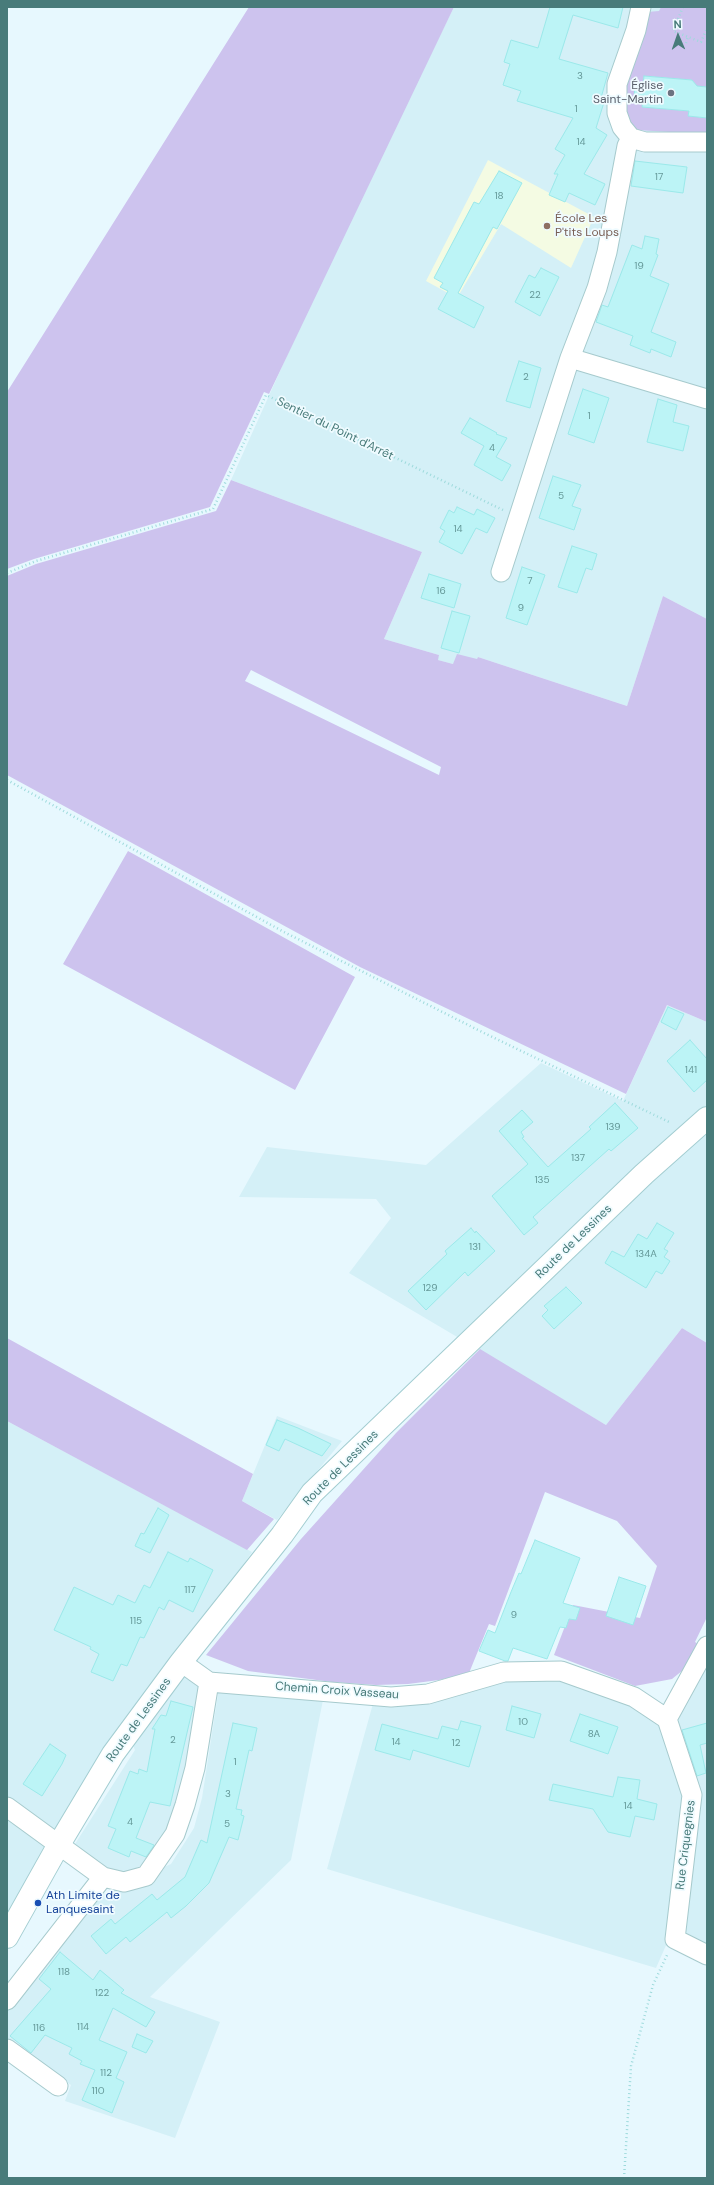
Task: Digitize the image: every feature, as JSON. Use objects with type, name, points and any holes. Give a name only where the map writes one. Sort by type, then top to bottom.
[{"type":"main road","name":"Route de Lessines","points":[[7,1937],[58,1846],[113,1754],[181,1662],[282,1535],[312,1493],[690,1132],[707,1118]]},
{"type":"street","points":[[642,7],[636,30],[617,84],[617,113],[622,127],[631,138],[645,142],[707,142]]},
{"type":"street","points":[[501,572],[570,358],[597,288],[607,252],[627,146],[631,138]]},
{"type":"street","points":[[570,358],[707,399]]},
{"type":"street","points":[[667,1719],[707,1646]]},
{"type":"street","points":[[7,1807],[58,1846],[103,1877],[124,1882],[146,1876],[175,1834],[195,1768],[209,1682],[181,1662]]},
{"type":"street","name":"Chemin Croix Vasseau","points":[[209,1682],[391,1697],[428,1694],[504,1672],[561,1670],[634,1698],[667,1719]]},
{"type":"street","name":"Rue Criquegnies","points":[[667,1719],[692,1795],[675,1938]]},
{"type":"street","points":[[7,2000],[103,1877]]},
{"type":"street","points":[[675,1938],[707,1955]]},
{"type":"street","points":[[7,2049],[58,2086]]},
{"type":"path","points":[[683,7],[673,31],[701,42],[707,28]]},
{"type":"path","points":[[686,43],[688,37]]},
{"type":"path","name":"Sentier du Point d'Arrêt","points":[[7,573],[36,561],[213,509],[266,395],[518,517]]},
{"type":"path","points":[[7,780],[284,932],[478,1030],[690,1132]]},
{"type":"path","points":[[624,2178],[631,2066],[653,1985],[675,1938]]},
{"type":"shaded area","points":[[249,7],[454,7],[269,394],[264,392],[210,507],[34,559],[7,569],[7,392]]},
{"type":"shaded area","points":[[454,7],[707,7],[707,619],[663,596],[627,706],[478,657],[477,660],[453,664],[437,660],[439,655],[384,639],[422,552],[231,480],[339,240]]},
{"type":"shaded area","points":[[661,7],[707,7],[707,87],[697,86],[692,80],[644,76],[643,85],[635,84],[634,99],[642,99],[642,107],[689,111],[689,116],[706,118],[707,115],[707,132],[685,133],[637,130],[632,127],[625,113],[624,88],[647,12],[659,11]]},
{"type":"shaded area","name":"École Les P'tits Loups","points":[[488,160],[594,217],[571,268],[501,224],[457,298],[426,281]]},
{"type":"shaded area","points":[[231,480],[422,552],[384,639],[439,655],[438,660],[453,664],[457,654],[477,659],[478,657],[627,706],[663,596],[707,619],[707,1022],[667,1005],[626,1094],[360,967],[7,775],[7,576],[36,564],[216,511]],"holes":[[[251,670],[441,767],[439,775],[245,681]]]},
{"type":"shaded area","points":[[128,851],[355,977],[295,1090],[63,964]]},
{"type":"shaded area","points":[[667,1005],[707,1022],[707,1343],[682,1328],[606,1425],[349,1273],[391,1218],[376,1199],[239,1197],[267,1147],[426,1165],[541,1063],[623,1101]]},
{"type":"shaded area","points":[[682,1328],[707,1343],[707,1617],[695,1642],[700,1645],[688,1666],[672,1679],[635,1686],[554,1655],[573,1605],[640,1618],[657,1566],[617,1521],[545,1492],[495,1626],[489,1624],[469,1673],[439,1680],[408,1684],[376,1685],[332,1682],[248,1671],[206,1655],[301,1539],[396,1433],[480,1349],[606,1425]]},
{"type":"shaded area","points":[[7,1338],[253,1474],[242,1501],[274,1519],[247,1550],[7,1421]]},
{"type":"shaded area","points":[[277,1416],[342,1441],[277,1520],[242,1501]]},
{"type":"shaded area","points":[[7,1421],[252,1552],[9,1910],[7,1909]]},
{"type":"shaded area","points":[[707,1653],[707,1946],[671,1934],[656,1968],[327,1869],[374,1700],[527,1667],[667,1705]]},
{"type":"shaded area","points":[[183,1672],[201,1688],[189,1767],[175,1817],[153,1859],[129,1872],[107,1870],[75,1844],[135,1750],[131,1741]]},
{"type":"shaded area","points":[[219,1688],[324,1695],[291,1860],[150,1997],[220,2022],[175,2138],[65,2101],[71,2085],[14,2047],[7,2039],[7,2008],[101,1895],[171,1864],[194,1828],[202,1798]]},
{"type":"building","points":[[550,7],[623,7],[618,28],[573,15],[559,59],[608,73],[601,98],[605,99],[596,128],[607,135],[584,174],[605,184],[595,205],[569,193],[565,202],[549,195],[558,174],[554,174],[565,155],[555,149],[573,118],[517,101],[521,91],[503,85],[510,64],[504,62],[511,40],[538,48]]},
{"type":"building","name":"Église Saint-Martin","points":[[644,76],[692,80],[697,86],[707,87],[707,118],[688,116],[689,111],[642,107],[643,100],[634,99],[635,84],[643,85]]},
{"type":"building","points":[[635,161],[687,167],[683,193],[631,186]]},
{"type":"building","points":[[499,171],[522,183],[497,229],[493,227],[458,293],[484,307],[474,328],[438,309],[448,291],[440,287],[443,283],[434,278],[474,202],[479,204]]},
{"type":"building","points":[[645,236],[659,239],[656,254],[658,255],[650,276],[669,284],[651,332],[676,342],[671,357],[651,349],[650,353],[630,345],[633,336],[596,322],[602,305],[608,307],[632,245],[642,249]]},
{"type":"building","points":[[541,268],[559,277],[540,316],[515,302],[529,275],[535,278]]},
{"type":"building","points":[[519,361],[541,368],[530,408],[506,401]]},
{"type":"building","points":[[583,389],[609,398],[594,443],[568,434]]},
{"type":"building","points":[[658,399],[677,405],[673,422],[689,426],[683,451],[647,442]]},
{"type":"building","points":[[470,418],[497,433],[496,434],[507,438],[496,457],[511,465],[502,481],[474,465],[484,446],[461,433]]},
{"type":"building","points":[[553,476],[581,485],[572,506],[581,509],[574,530],[539,518]]},
{"type":"building","points":[[457,507],[474,515],[477,509],[495,518],[487,533],[476,528],[462,554],[439,542],[445,531],[440,528],[449,510],[454,513]]},
{"type":"building","points":[[572,546],[597,554],[592,570],[586,568],[577,593],[558,587]]},
{"type":"building","points":[[522,567],[545,575],[527,625],[506,618]]},
{"type":"building","points":[[429,574],[461,584],[454,608],[421,598]]},
{"type":"building","points":[[452,611],[470,616],[459,653],[441,648]]},
{"type":"building","points":[[668,1007],[684,1014],[676,1030],[661,1022]]},
{"type":"building","points":[[690,1040],[707,1059],[707,1080],[694,1092],[667,1061]]},
{"type":"building","points":[[615,1103],[638,1128],[611,1151],[609,1149],[533,1217],[538,1223],[524,1235],[492,1196],[528,1164],[499,1131],[522,1110],[533,1122],[521,1132],[524,1137],[522,1138],[548,1167],[591,1129],[589,1127]]},
{"type":"building","points":[[657,1223],[674,1233],[664,1249],[668,1251],[664,1257],[670,1261],[662,1274],[656,1271],[646,1288],[605,1263],[612,1251],[624,1257],[638,1234],[647,1239]]},
{"type":"building","points":[[471,1228],[475,1233],[476,1231],[495,1251],[468,1276],[465,1272],[426,1310],[408,1291],[447,1254],[445,1251]]},
{"type":"building","points":[[566,1287],[582,1303],[554,1329],[542,1316],[548,1310],[544,1306]]},
{"type":"building","points":[[277,1420],[298,1428],[331,1444],[322,1456],[285,1439],[279,1451],[266,1445]]},
{"type":"building","points":[[158,1508],[169,1515],[150,1553],[135,1546],[141,1533],[144,1534]]},
{"type":"building","points":[[535,1540],[580,1558],[563,1603],[580,1608],[576,1620],[569,1619],[566,1628],[560,1627],[547,1659],[513,1648],[508,1661],[505,1661],[479,1651],[488,1630],[495,1633],[519,1573],[521,1574]]},
{"type":"building","points":[[168,1552],[188,1562],[190,1558],[213,1570],[193,1612],[169,1600],[164,1610],[159,1607],[144,1638],[140,1637],[127,1666],[121,1664],[113,1681],[91,1672],[99,1654],[90,1649],[91,1647],[54,1630],[74,1587],[113,1605],[118,1595],[135,1603],[144,1585],[150,1588]]},
{"type":"building","points":[[619,1577],[646,1586],[633,1625],[606,1616]]},
{"type":"building","points":[[171,1701],[193,1707],[170,1806],[150,1802],[136,1838],[154,1845],[146,1857],[131,1851],[129,1857],[108,1848],[116,1829],[108,1826],[130,1771],[138,1774],[139,1769],[147,1772],[155,1729],[152,1729],[161,1715],[166,1716]]},
{"type":"building","points":[[512,1706],[541,1714],[534,1738],[506,1730]]},
{"type":"building","points":[[580,1714],[618,1727],[608,1754],[570,1741]]},
{"type":"building","points":[[461,1721],[481,1726],[469,1767],[413,1750],[410,1760],[375,1750],[382,1724],[438,1739],[442,1726],[458,1730]]},
{"type":"building","points":[[233,1723],[257,1728],[252,1751],[249,1750],[236,1809],[242,1810],[241,1815],[244,1816],[238,1840],[229,1837],[209,1883],[186,1906],[171,1918],[167,1912],[130,1942],[126,1937],[106,1954],[91,1936],[111,1919],[115,1924],[152,1894],[157,1900],[185,1877],[201,1840],[207,1843]]},
{"type":"building","points":[[707,1723],[707,1743],[700,1745],[706,1773],[697,1776],[682,1730]]},
{"type":"building","points":[[50,1744],[66,1755],[42,1796],[23,1784]]},
{"type":"building","points":[[618,1777],[640,1780],[637,1799],[657,1804],[654,1820],[635,1816],[630,1837],[608,1832],[593,1809],[549,1800],[553,1784],[613,1797]]},
{"type":"building","points":[[60,1952],[93,1980],[100,1970],[124,1990],[121,1993],[155,2012],[146,2027],[113,2008],[99,2040],[127,2052],[116,2078],[124,2082],[112,2113],[82,2100],[95,2070],[80,2064],[82,2061],[69,2054],[72,2048],[45,2035],[31,2053],[10,2036],[51,1989],[39,1979]]},
{"type":"building","points":[[137,2034],[153,2041],[146,2053],[132,2047]]},
{"type":"place","name":"Église Saint-Martin","points":[[671,93]]},
{"type":"place","name":"École Les P'tits Loups","points":[[547,226]]},
{"type":"place","name":"Ath Limite de Lanquesaint","points":[[38,1903]]}]
